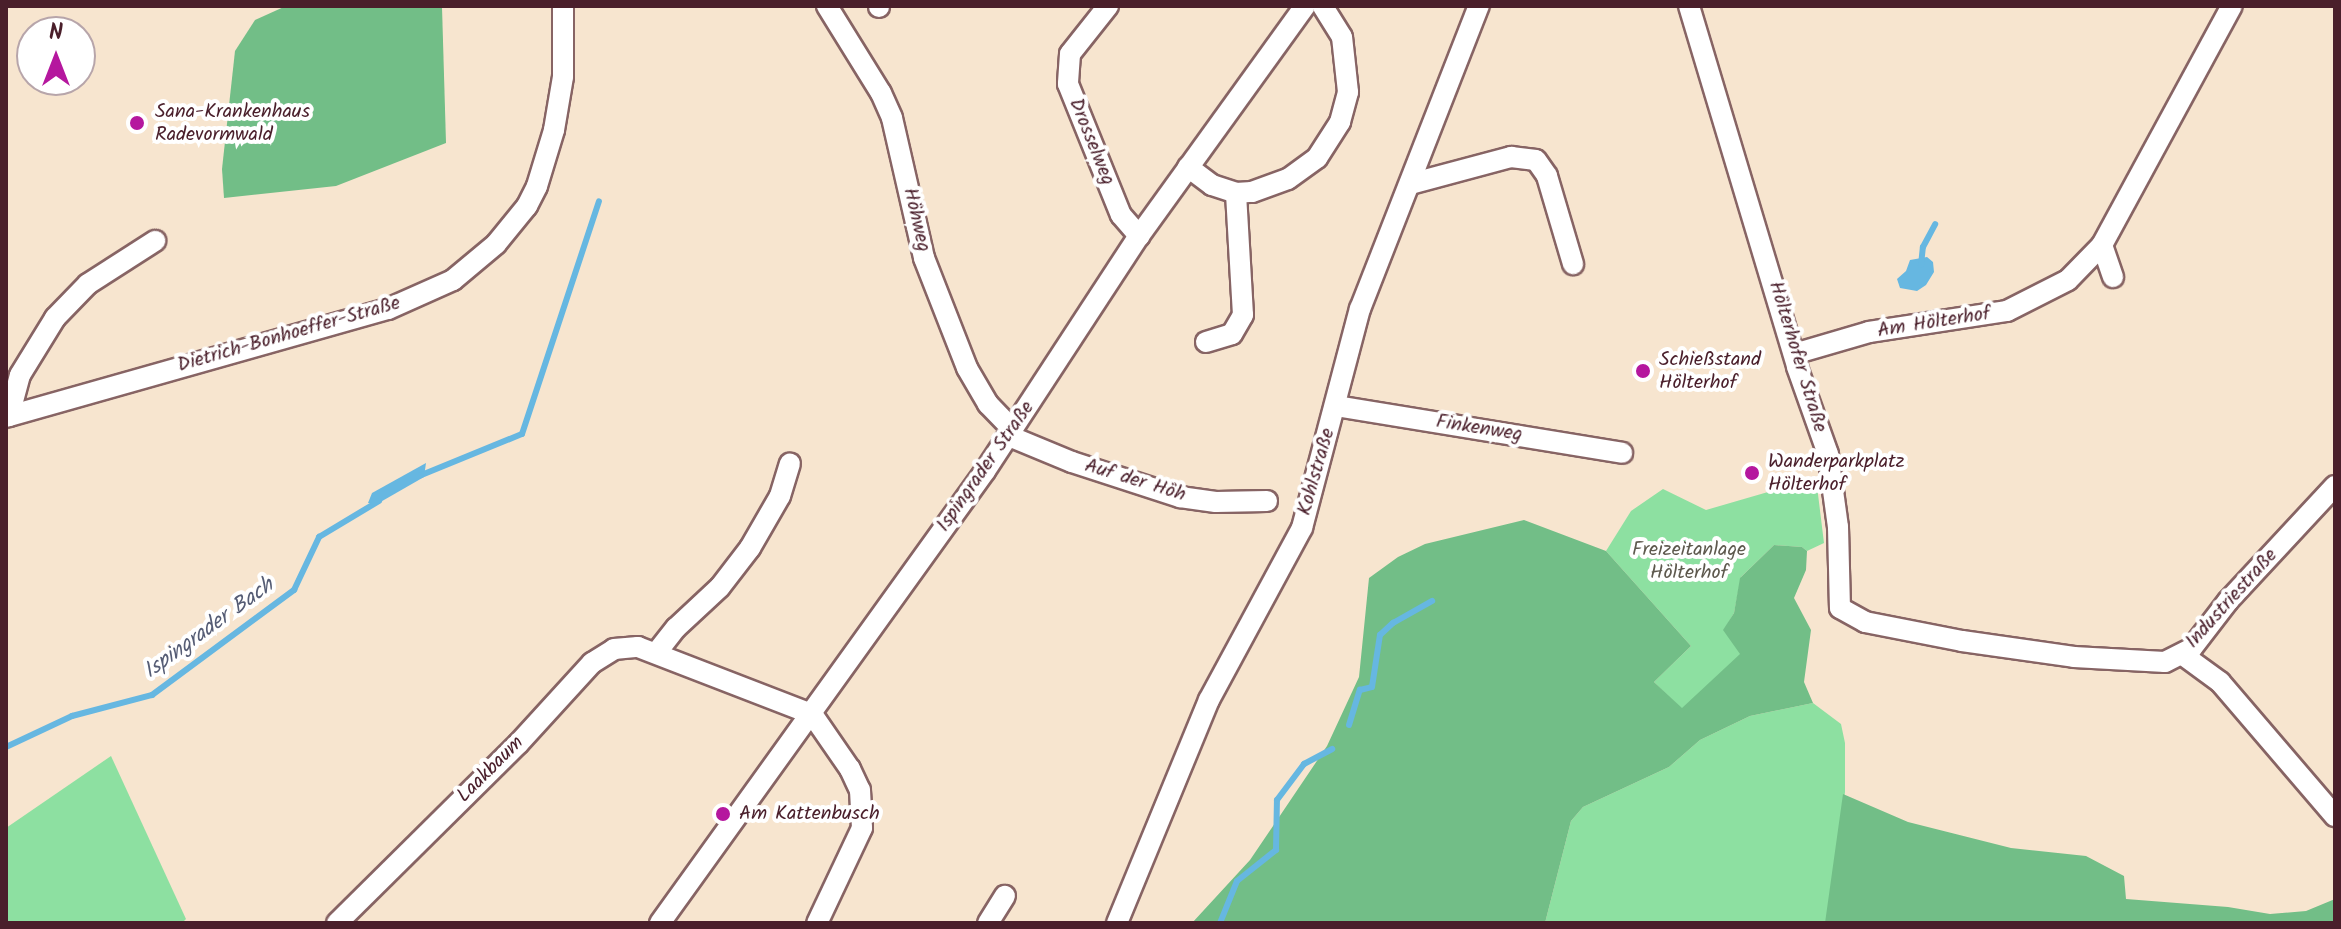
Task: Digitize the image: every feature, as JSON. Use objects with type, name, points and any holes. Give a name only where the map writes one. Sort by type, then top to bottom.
[{"type":"street","name":"Dietrich-Bonhoeffer-Straße","points":[[8,417],[388,309],[453,280],[496,244],[527,206],[537,186],[554,130],[563,77],[563,6]]},
{"type":"street","name":"Höhweg","points":[[827,6],[881,93],[892,118],[924,258],[967,368],[988,404],[1011,433]]},
{"type":"street","name":"Drosselweg","points":[[1108,6],[1070,54],[1068,84],[1121,215],[1139,236]]},
{"type":"street","name":"Ispingrader Straße","points":[[660,923],[1011,433],[1139,236],[1305,6]]},
{"type":"street","points":[[1188,167],[1212,185],[1236,193],[1252,192],[1304,168],[1317,158],[1340,122],[1348,92],[1347,59],[1338,26],[1323,6]]},
{"type":"street","name":"Kohlstraße","points":[[1117,923],[1209,700],[1302,528],[1360,309],[1479,6]]},
{"type":"street","name":"Hölterhofer Straße","points":[[1689,6],[1833,478],[1840,608],[1865,622],[1915,633],[2074,657],[2151,664],[2183,655]]},
{"type":"street","name":"Am Hölterhof","points":[[1794,354],[1869,332],[2007,311],[2060,285],[2102,245],[2232,6]]},
{"type":"street","points":[[1410,184],[1511,157],[1536,160],[1547,176],[1573,264]]},
{"type":"street","points":[[1206,342],[1232,334],[1243,315],[1236,193]]},
{"type":"street","name":"Dietrich-Bonhoeffer-Straße","points":[[8,417],[20,375],[55,318],[88,284],[155,241]]},
{"type":"street","points":[[2102,245],[2113,277]]},
{"type":"street","name":"Finkenweg","points":[[1336,406],[1622,453]]},
{"type":"street","name":"Auf der Höh","points":[[1011,433],[1072,462],[1180,497],[1216,502],[1267,501]]},
{"type":"street","points":[[657,652],[676,628],[720,587],[750,548],[780,496],[790,463]]},
{"type":"street","name":"Industriestraße","points":[[2335,486],[2183,655],[2220,682],[2335,816]]},
{"type":"street","name":"Laakbaum","points":[[337,923],[518,744],[592,663],[614,649],[638,647],[657,652],[812,714]]},
{"type":"street","points":[[812,714],[850,769],[864,812],[862,828],[817,923]]},
{"type":"street","points":[[988,923],[1005,896]]},
{"type":"green space","points":[[286,6],[442,7],[446,143],[336,186],[224,198],[222,169],[235,51],[255,20]]},
{"type":"green space","name":"Freizeitanlage Hölterhof","points":[[1816,478],[1824,543],[1807,551],[1802,547],[1774,545],[1741,577],[1734,613],[1724,630],[1741,654],[1682,709],[1654,682],[1691,646],[1606,551],[1631,511],[1663,489],[1706,510]]},
{"type":"green space","points":[[1524,520],[1606,551],[1691,646],[1654,682],[1682,708],[1740,654],[1723,630],[1734,613],[1740,578],[1774,545],[1802,547],[1807,551],[1806,570],[1794,598],[1811,630],[1804,682],[1813,703],[1750,716],[1700,740],[1669,767],[1583,807],[1571,821],[1545,923],[1192,923],[1250,860],[1327,746],[1359,677],[1369,578],[1398,557],[1425,544]]},
{"type":"green space","points":[[1813,703],[1841,724],[1845,743],[1845,792],[1827,923],[1545,923],[1571,821],[1583,807],[1669,767],[1700,740],[1750,716]]},
{"type":"green space","points":[[111,756],[186,919],[182,923],[6,923],[6,828]]},
{"type":"green space","points":[[1843,794],[1908,822],[2011,848],[2086,856],[2124,876],[2126,899],[2228,907],[2270,914],[2306,911],[2335,899],[2335,923],[1825,923]]},
{"type":"water","points":[[1927,257],[1933,262],[1934,272],[1926,285],[1917,291],[1900,288],[1897,279],[1906,271],[1910,260]]},
{"type":"water","points":[[426,463],[424,477],[377,504],[368,503],[372,493]]},
{"type":"waterway","name":"Ispingrader Bach","points":[[419,476],[522,434],[599,201]]},
{"type":"waterway","points":[[1921,265],[1923,247],[1935,224]]},
{"type":"waterway","name":"Ispingrader Bach","points":[[6,747],[72,716],[152,695],[294,590],[319,537],[379,501]]},
{"type":"waterway","points":[[1349,725],[1360,690],[1372,687],[1380,635],[1393,623],[1432,601]]},
{"type":"waterway","points":[[1220,923],[1237,881],[1276,850],[1277,800],[1304,764],[1332,749]]},
{"type":"place","name":"Sana-Krankenhaus Radevormwald","points":[[137,123]]},
{"type":"place","name":"Schießstand Hölterhof","points":[[1643,371]]},
{"type":"place","name":"Wanderparkplatz Hölterhof","points":[[1752,473]]},
{"type":"place","name":"Am Kattenbusch","points":[[723,814]]}]
